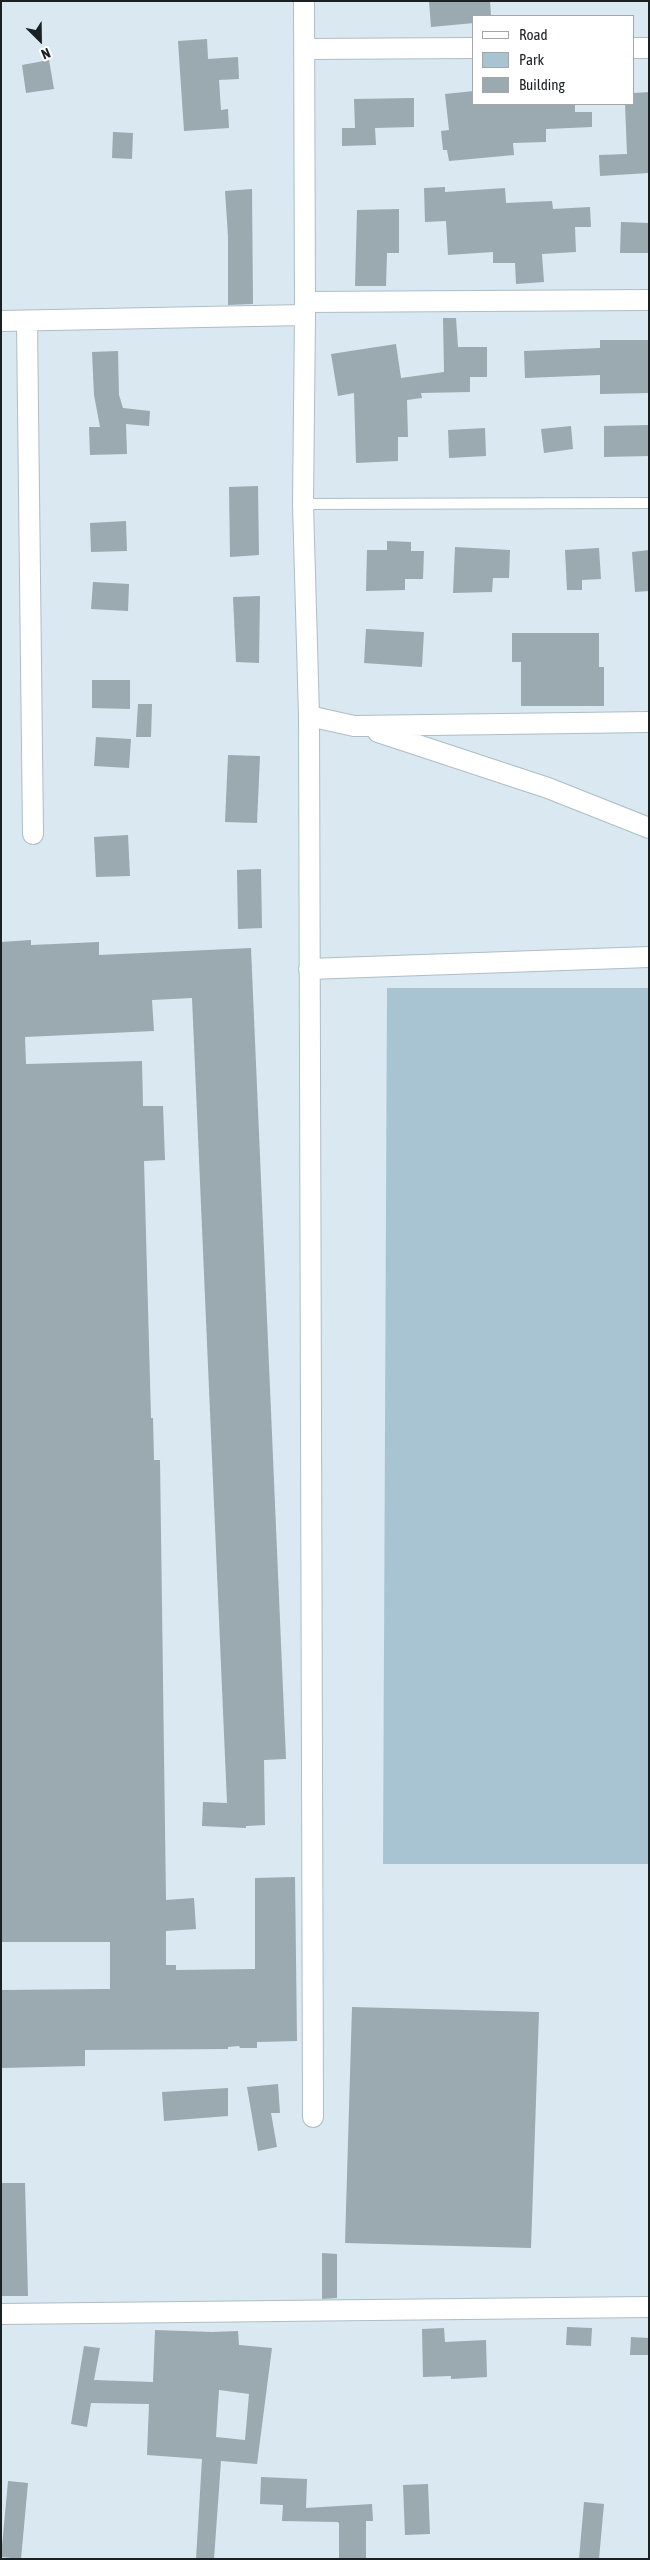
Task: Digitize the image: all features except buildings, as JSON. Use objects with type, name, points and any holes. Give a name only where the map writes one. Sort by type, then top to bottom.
[{"type":"street","points":[[304,1],[305,308],[303,504],[309,716],[312,2117]]},
{"type":"street","points":[[304,49],[472,48]]},
{"type":"street","points":[[1,322],[305,308],[649,300]]},
{"type":"street","points":[[27,322],[33,834]]},
{"type":"street","points":[[309,716],[398,737],[548,788],[649,828]]},
{"type":"street","points":[[354,726],[649,722]]},
{"type":"street","points":[[309,969],[649,957]]},
{"type":"street","points":[[1,2314],[649,2306]]},
{"type":"lane","points":[[303,504],[649,503]]},
{"type":"green space","points":[[387,988],[649,988],[649,1864],[383,1864]]}]
